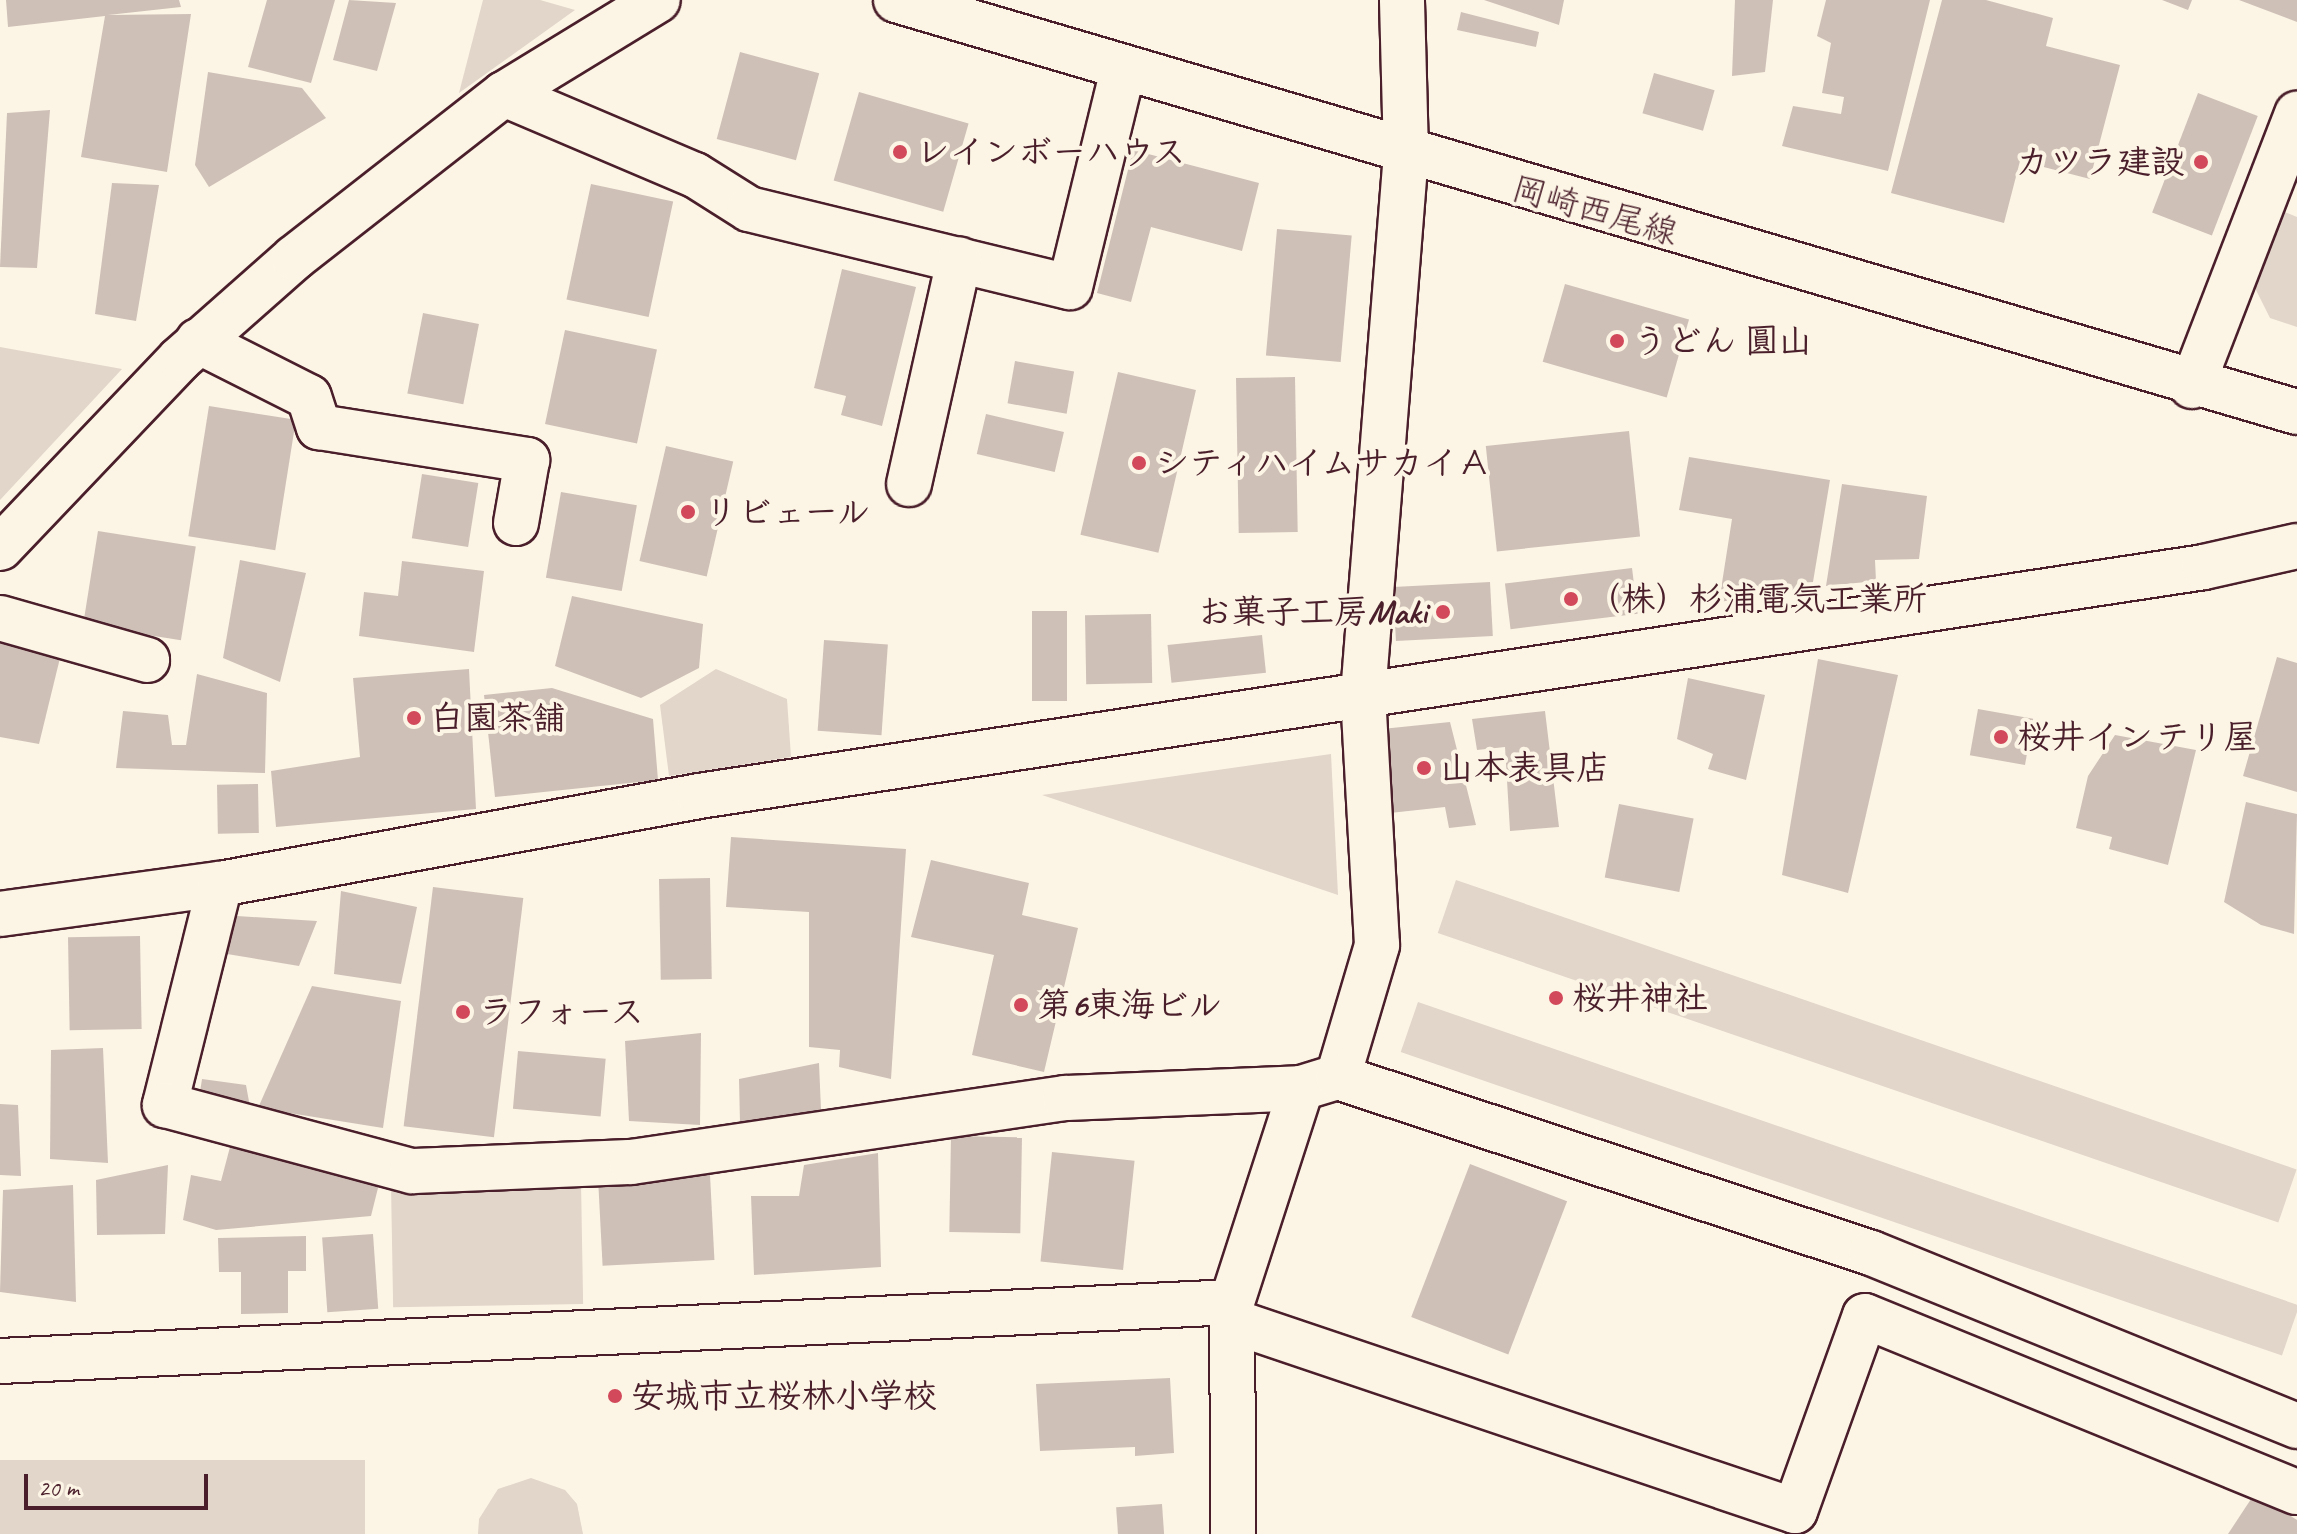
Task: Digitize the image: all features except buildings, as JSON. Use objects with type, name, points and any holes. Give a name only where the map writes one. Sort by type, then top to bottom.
[{"type":"street","points":[[0,548],[198,341],[504,94],[658,0]]},
{"type":"street","name":"岡崎西尾線","points":[[896,0],[2192,386],[2297,412]]},
{"type":"street","points":[[1233,1534],[1232,1312],[1319,1082],[1377,945],[1363,695],[1406,154],[1402,0]]},
{"type":"street","points":[[504,94],[695,175],[749,209],[1070,287],[1123,69]]},
{"type":"street","points":[[2192,386],[2297,114]]},
{"type":"street","points":[[909,484],[959,260]]},
{"type":"street","points":[[198,341],[309,397],[319,427],[527,460],[516,523]]},
{"type":"street","points":[[0,914],[220,884],[699,796],[2204,567],[2297,546]]},
{"type":"street","points":[[0,618],[147,660]]},
{"type":"street","points":[[220,884],[165,1105],[412,1171],[631,1162],[1065,1098],[1319,1082],[1871,1253],[2297,1426]]},
{"type":"street","points":[[0,1361],[1232,1312],[1795,1511],[1865,1316],[2297,1492]]},
{"type":"shaded area","points":[[483,0],[540,0],[575,10],[459,93]]},
{"type":"shaded area","points":[[2282,211],[2297,217],[2297,327],[2270,318],[2254,286]]},
{"type":"shaded area","points":[[0,347],[122,369],[0,500]]},
{"type":"shaded area","points":[[716,669],[787,699],[791,757],[669,776],[660,705]]},
{"type":"shaded area","points":[[1331,754],[1338,895],[1042,795]]},
{"type":"shaded area","points":[[1456,880],[2297,1169],[2278,1222],[1438,933]]},
{"type":"shaded area","points":[[1418,1002],[2297,1305],[2282,1356],[1401,1052]]},
{"type":"shaded area","points":[[581,1182],[583,1304],[393,1307],[391,1185]]},
{"type":"shaded area","points":[[0,1460],[365,1460],[365,1534],[0,1534]]},
{"type":"shaded area","points":[[531,1478],[565,1490],[577,1504],[583,1534],[478,1534],[479,1519],[498,1489]]},
{"type":"place","name":"レインボーハウス","points":[[900,152]]},
{"type":"place","name":"カツラ建設","points":[[2201,162]]},
{"type":"place","name":"うどん 圓山","points":[[1617,341]]},
{"type":"place","name":"シティハイムサカイＡ","points":[[1139,463]]},
{"type":"place","name":"リビェール","points":[[688,512]]},
{"type":"place","name":"（株）杉浦電気工業所","points":[[1571,599]]},
{"type":"place","name":"お菓子工房Maki","points":[[1443,612]]},
{"type":"place","name":"白園茶舗","points":[[414,718]]},
{"type":"place","name":"桜井インテリ屋","points":[[2001,737]]},
{"type":"place","name":"山本表具店","points":[[1424,768]]},
{"type":"place","name":"桜井神社","points":[[1556,998]]},
{"type":"place","name":"第6東海ビル","points":[[1021,1005]]},
{"type":"place","name":"ラフォース","points":[[463,1012]]},
{"type":"place","name":"安城市立桜林小学校","points":[[615,1396]]}]
